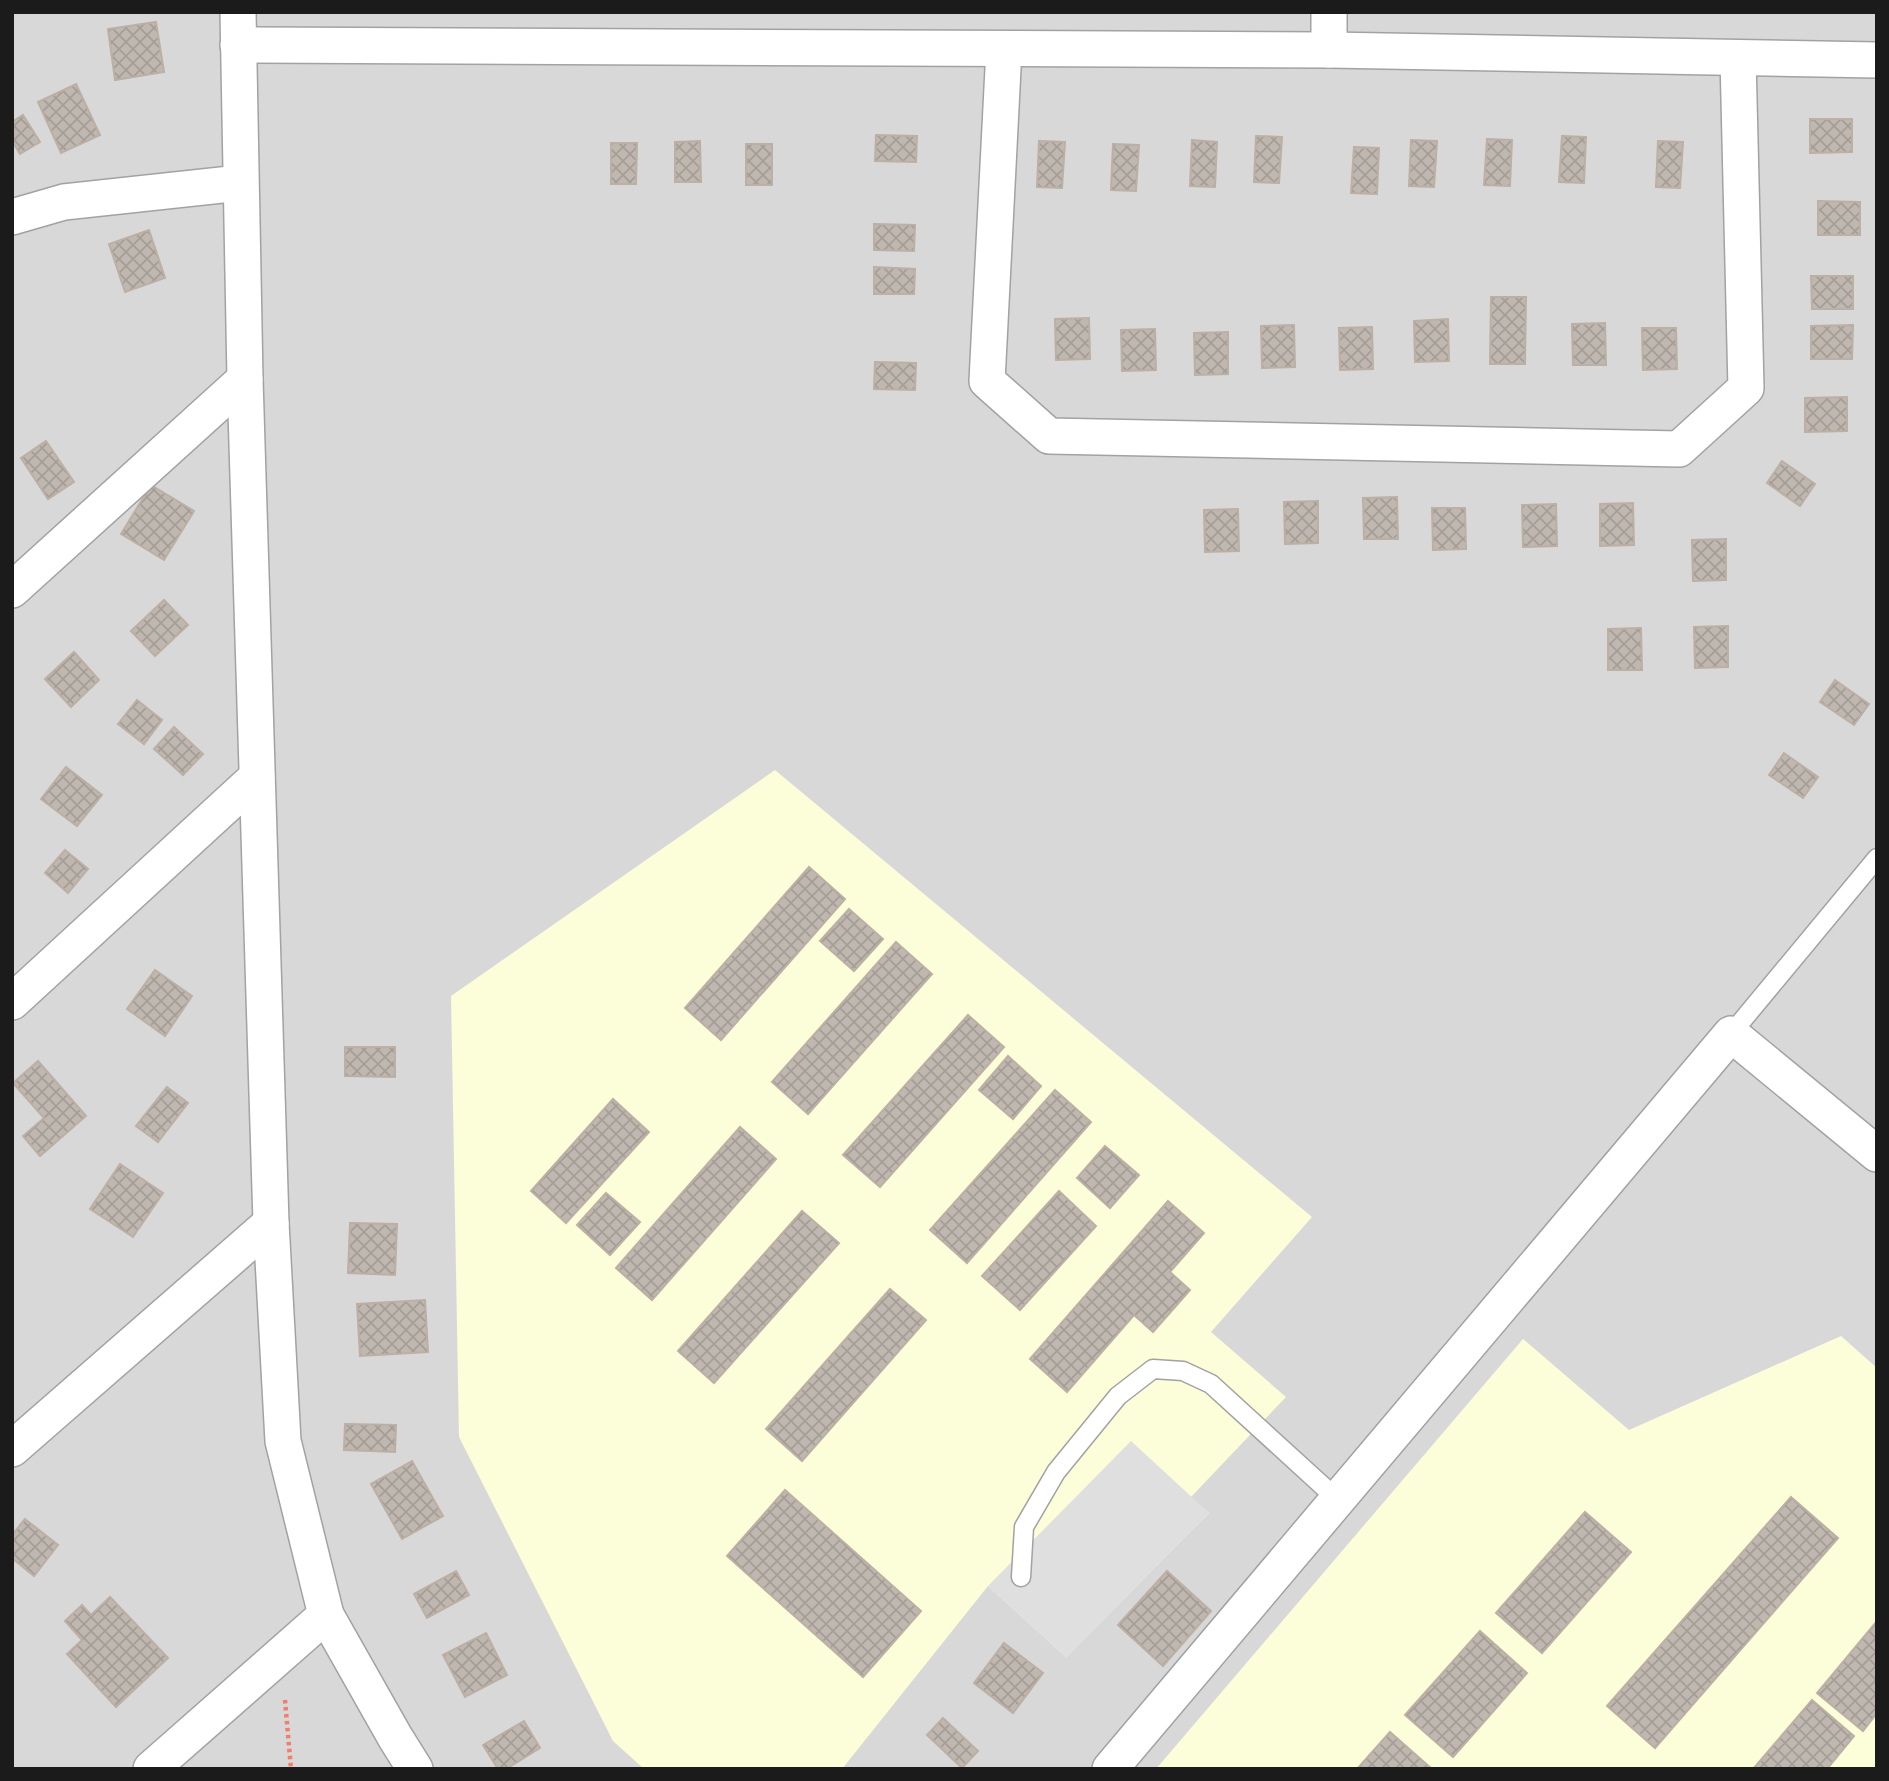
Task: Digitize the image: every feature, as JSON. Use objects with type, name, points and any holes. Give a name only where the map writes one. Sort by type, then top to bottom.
[{"type":"street","points":[[1329,12],[1329,50]]},
{"type":"street","points":[[415,1769],[326,1615],[283,1441],[271,1223],[245,379],[238,29],[1004,49],[1329,50],[1877,60]]},
{"type":"street","points":[[1004,49],[987,381],[1049,436],[1679,449],[1746,388],[1738,58]]},
{"type":"street","points":[[12,217],[64,202],[240,183]]},
{"type":"street","points":[[12,590],[245,379]]},
{"type":"street","points":[[12,1002],[257,776]]},
{"type":"street","points":[[1110,1769],[1731,1034],[1877,1154]]},
{"type":"street","points":[[12,1449],[271,1223]]},
{"type":"street","points":[[151,1769],[326,1615]]},
{"type":"lane","points":[[1731,1034],[1877,858]]},
{"type":"lane","points":[[1021,1577],[1024,1527],[1056,1472],[1118,1396],[1153,1369],[1183,1371],[1211,1384],[1337,1499]]},
{"type":"path","points":[[281,1655],[291,1769]]},
{"type":"shaded area","points":[[12,12],[1877,12],[1877,1769],[12,1769]]},
{"type":"shaded area","points":[[775,770],[1312,1217],[1211,1332],[1286,1397],[1191,1497],[1209,1513],[1066,1657],[988,1586],[842,1769],[644,1769],[613,1741],[459,1437],[451,996]]},
{"type":"shaded area","points":[[1841,1336],[1877,1368],[1877,1769],[1156,1769],[1523,1339],[1629,1430]]},
{"type":"shaded area","points":[[1131,1441],[1209,1513],[1066,1657],[988,1586]]},
{"type":"building","points":[[156,22],[164,72],[115,80],[108,29]]},
{"type":"building","points":[[76,84],[100,135],[61,153],[38,102]]},
{"type":"building","points":[[23,115],[40,142],[20,154],[12,141],[12,122]]},
{"type":"building","points":[[1810,119],[1852,119],[1852,152],[1810,153]]},
{"type":"building","points":[[876,135],[917,136],[916,162],[875,161]]},
{"type":"building","points":[[1256,136],[1282,137],[1279,183],[1254,182]]},
{"type":"building","points":[[1562,136],[1586,137],[1584,183],[1559,182]]},
{"type":"building","points":[[1487,139],[1512,140],[1510,186],[1484,185]]},
{"type":"building","points":[[1192,140],[1217,142],[1215,187],[1190,186]]},
{"type":"building","points":[[1411,140],[1437,141],[1434,187],[1409,186]]},
{"type":"building","points":[[700,141],[701,182],[675,182],[675,142]]},
{"type":"building","points":[[1039,141],[1065,142],[1062,188],[1037,187]]},
{"type":"building","points":[[1658,141],[1683,142],[1680,188],[1656,187]]},
{"type":"building","points":[[611,143],[637,143],[636,184],[611,184]]},
{"type":"building","points":[[746,144],[772,144],[772,185],[746,185]]},
{"type":"building","points":[[1113,144],[1139,145],[1136,191],[1111,190]]},
{"type":"building","points":[[1354,147],[1379,148],[1377,194],[1351,193]]},
{"type":"building","points":[[1818,201],[1860,202],[1860,235],[1818,235]]},
{"type":"building","points":[[874,224],[915,225],[914,251],[874,250]]},
{"type":"building","points":[[149,230],[165,278],[125,292],[109,244]]},
{"type":"building","points":[[874,267],[915,269],[914,294],[874,294]]},
{"type":"building","points":[[1811,276],[1853,276],[1853,309],[1812,309]]},
{"type":"building","points":[[1491,297],[1526,297],[1525,364],[1490,364]]},
{"type":"building","points":[[1089,318],[1090,359],[1056,360],[1055,319]]},
{"type":"building","points":[[1448,319],[1449,361],[1415,362],[1414,321]]},
{"type":"building","points":[[1605,323],[1606,365],[1573,365],[1572,324]]},
{"type":"building","points":[[1294,325],[1295,367],[1262,368],[1261,326]]},
{"type":"building","points":[[1853,325],[1852,359],[1811,359],[1811,326]]},
{"type":"building","points":[[1372,327],[1373,369],[1340,370],[1339,328]]},
{"type":"building","points":[[1642,328],[1676,328],[1677,369],[1643,370]]},
{"type":"building","points":[[1155,329],[1156,370],[1122,371],[1121,330]]},
{"type":"building","points":[[1228,332],[1228,374],[1195,375],[1194,333]]},
{"type":"building","points":[[875,362],[916,363],[915,390],[874,389]]},
{"type":"building","points":[[1847,397],[1847,431],[1805,432],[1805,398]]},
{"type":"building","points":[[46,441],[74,482],[48,499],[21,458]]},
{"type":"building","points":[[1782,461],[1815,484],[1800,506],[1767,483]]},
{"type":"building","points":[[151,485],[194,511],[164,560],[121,534]]},
{"type":"building","points":[[1397,497],[1398,539],[1364,539],[1363,498]]},
{"type":"building","points":[[1318,501],[1318,543],[1285,544],[1284,502]]},
{"type":"building","points":[[1633,503],[1634,545],[1600,546],[1600,504]]},
{"type":"building","points":[[1556,504],[1557,546],[1523,547],[1522,505]]},
{"type":"building","points":[[1432,508],[1465,508],[1466,549],[1433,550]]},
{"type":"building","points":[[1238,509],[1239,551],[1205,552],[1204,510]]},
{"type":"building","points":[[1726,539],[1726,580],[1693,581],[1692,540]]},
{"type":"building","points":[[164,600],[188,625],[155,656],[131,631]]},
{"type":"building","points":[[1728,626],[1728,667],[1695,668],[1694,627]]},
{"type":"building","points":[[1641,628],[1642,670],[1608,670],[1608,629]]},
{"type":"building","points":[[74,652],[99,680],[71,707],[45,679]]},
{"type":"building","points":[[1835,680],[1869,704],[1854,725],[1820,702]]},
{"type":"building","points":[[137,700],[162,720],[144,744],[118,724]]},
{"type":"building","points":[[174,727],[203,754],[183,775],[154,749]]},
{"type":"building","points":[[1784,753],[1818,777],[1803,798],[1769,775]]},
{"type":"building","points":[[66,767],[102,795],[77,826],[41,799]]},
{"type":"building","points":[[65,850],[88,869],[68,893],[45,873]]},
{"type":"building","points":[[809,867],[845,899],[721,1040],[685,1008]]},
{"type":"building","points":[[849,909],[883,939],[854,971],[820,941]]},
{"type":"building","points":[[896,942],[932,974],[808,1114],[772,1082]]},
{"type":"building","points":[[155,970],[192,996],[165,1036],[127,1009]]},
{"type":"building","points":[[968,1015],[1004,1047],[880,1187],[843,1155]]},
{"type":"building","points":[[345,1047],[395,1047],[395,1077],[345,1076]]},
{"type":"building","points":[[1008,1056],[1041,1086],[1013,1119],[979,1090]]},
{"type":"building","points":[[38,1061],[86,1116],[40,1156],[23,1136],[44,1118],[13,1083]]},
{"type":"building","points":[[167,1087],[188,1103],[158,1142],[136,1126]]},
{"type":"building","points":[[1055,1090],[1091,1122],[967,1263],[930,1230]]},
{"type":"building","points":[[613,1099],[649,1132],[566,1223],[531,1191]]},
{"type":"building","points":[[740,1127],[776,1159],[652,1300],[616,1268]]},
{"type":"building","points":[[1105,1146],[1139,1175],[1110,1208],[1077,1178]]},
{"type":"building","points":[[120,1164],[163,1193],[133,1237],[90,1209]]},
{"type":"building","points":[[1059,1191],[1096,1226],[1020,1310],[982,1276]]},
{"type":"building","points":[[606,1193],[640,1222],[610,1255],[577,1225]]},
{"type":"building","points":[[1168,1201],[1204,1233],[1170,1272],[1190,1290],[1153,1332],[1134,1315],[1067,1392],[1030,1359]]},
{"type":"building","points":[[802,1211],[839,1243],[714,1383],[678,1351]]},
{"type":"building","points":[[350,1223],[397,1224],[395,1275],[348,1273]]},
{"type":"building","points":[[890,1289],[926,1320],[802,1461],[766,1429]]},
{"type":"building","points":[[425,1300],[428,1352],[360,1356],[357,1304]]},
{"type":"building","points":[[345,1424],[396,1425],[395,1452],[344,1450]]},
{"type":"building","points":[[412,1461],[443,1516],[402,1539],[371,1484]]},
{"type":"building","points":[[785,1490],[921,1611],[863,1677],[727,1556]]},
{"type":"building","points":[[1791,1497],[1838,1538],[1655,1748],[1607,1706]]},
{"type":"building","points":[[1585,1512],[1631,1552],[1542,1653],[1496,1613]]},
{"type":"building","points":[[25,1519],[58,1545],[34,1576],[12,1558],[12,1535]]},
{"type":"building","points":[[456,1571],[469,1595],[427,1618],[414,1594]]},
{"type":"building","points":[[1167,1571],[1211,1611],[1163,1666],[1118,1625]]},
{"type":"building","points":[[110,1597],[168,1658],[116,1707],[67,1654],[82,1640],[65,1621],[82,1605],[91,1615]]},
{"type":"building","points":[[1877,1621],[1877,1713],[1863,1731],[1817,1693]]},
{"type":"building","points":[[1480,1631],[1527,1673],[1453,1757],[1405,1715]]},
{"type":"building","points":[[486,1633],[507,1675],[465,1697],[443,1655]]},
{"type":"building","points":[[1004,1643],[1043,1673],[1013,1713],[974,1683]]},
{"type":"building","points":[[1812,1700],[1854,1736],[1827,1769],[1753,1769]]},
{"type":"building","points":[[943,1718],[978,1751],[962,1768],[927,1735]]},
{"type":"building","points":[[524,1721],[540,1748],[506,1769],[498,1769],[483,1745]]},
{"type":"building","points":[[1390,1732],[1432,1769],[1357,1769]]}]
